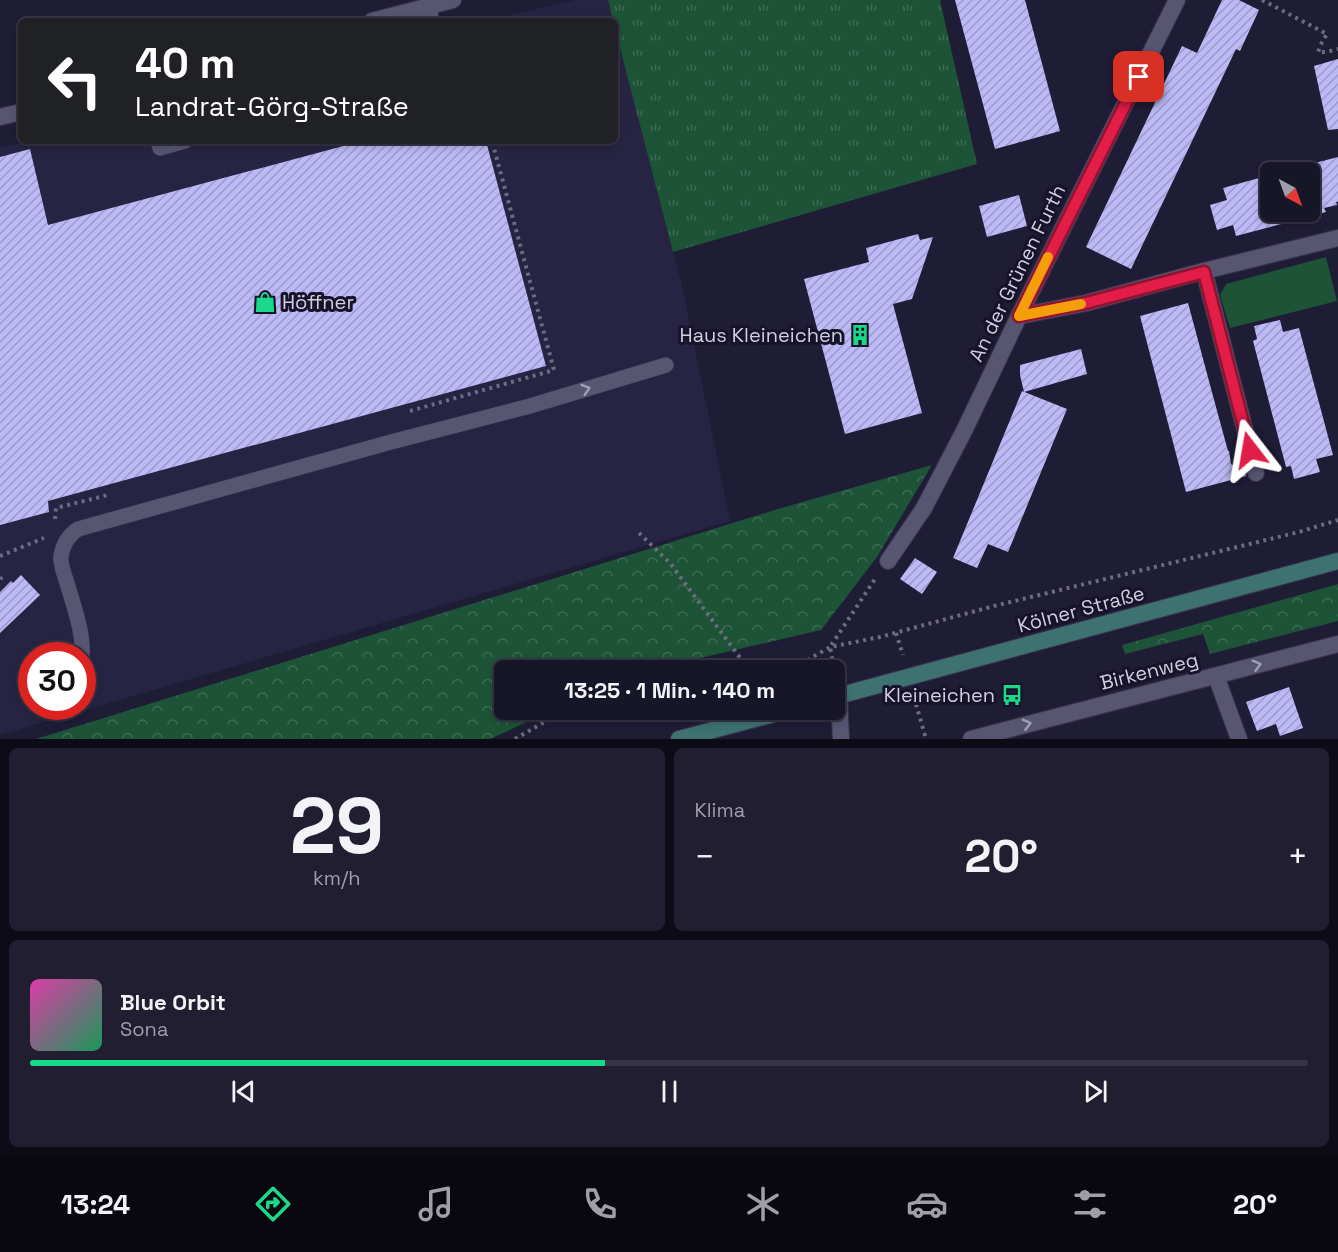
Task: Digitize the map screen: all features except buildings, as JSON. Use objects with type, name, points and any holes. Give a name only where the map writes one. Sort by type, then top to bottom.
[{"type":"main road","name":"Kölner Straße","points":[[845,695],[1338,561]]},
{"type":"main road","points":[[679,739],[751,720]]},
{"type":"street","points":[[397,18],[430,14],[453,0]]},
{"type":"street","name":"An der Grünen Furth","points":[[888,561],[924,508],[965,429],[1177,0]]},
{"type":"street","points":[[0,117],[18,113]]},
{"type":"street","points":[[1019,316],[1086,303],[1338,238]]},
{"type":"street","points":[[1204,272],[1256,473]]},
{"type":"street","name":"Birkenweg","points":[[971,739],[1005,734],[1338,644]]},
{"type":"street","points":[[1216,676],[1239,739]]},
{"type":"street","points":[[839,720],[841,739]]},
{"type":"lane","points":[[159,144],[160,148],[174,144]]},
{"type":"lane","points":[[81,642],[61,558],[67,540],[78,529],[530,406],[666,365]]},
{"type":"path","points":[[1263,0],[1327,34],[1318,52],[1338,49]]},
{"type":"path","points":[[408,412],[554,370],[493,144]]},
{"type":"path","points":[[54,521],[56,508],[113,494]]},
{"type":"path","points":[[808,660],[830,648],[1299,532],[1338,520]]},
{"type":"path","points":[[639,532],[670,563],[741,660]]},
{"type":"path","points":[[0,556],[46,537]]},
{"type":"path","points":[[832,660],[830,648],[888,561]]},
{"type":"path","points":[[515,739],[548,720]]},
{"type":"shaded area","points":[[575,0],[608,0],[612,18],[499,18]]},
{"type":"shaded area","points":[[618,40],[681,281],[730,521],[96,707],[96,642],[18,642],[18,720],[51,720],[0,735],[0,148],[18,144],[618,144]]},
{"type":"green space","points":[[608,0],[940,0],[977,164],[673,252],[618,41],[618,18],[612,18]]},
{"type":"green space","points":[[1326,257],[1337,301],[1230,328],[1220,295],[1226,284]]},
{"type":"green space","points":[[932,465],[877,557],[821,630],[691,660],[494,660],[494,720],[531,720],[490,739],[36,739],[778,509]]},
{"type":"green space","points":[[1338,584],[1338,621],[1210,654],[1203,634],[1125,654],[1122,645]]},
{"type":"slow traffic","points":[[1048,257],[1019,316],[1081,304]]},
{"type":"place","name":"Höffner","points":[[265,302]]},
{"type":"place","name":"Haus Kleineichen","points":[[860,335]]},
{"type":"place","name":"Kleineichen","points":[[1012,695]]},
{"type":"route","points":[[1139,77],[1019,316],[1086,303],[1204,272],[1250,450]]}]
